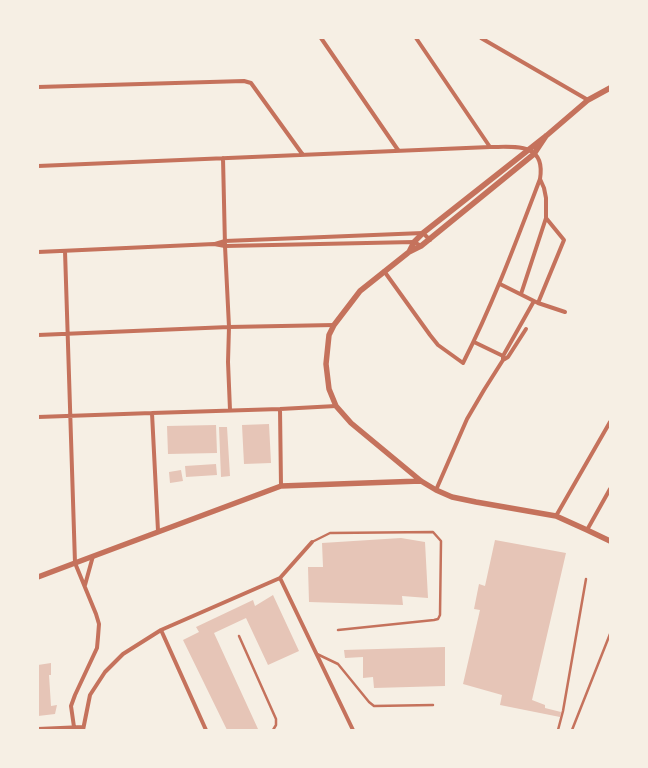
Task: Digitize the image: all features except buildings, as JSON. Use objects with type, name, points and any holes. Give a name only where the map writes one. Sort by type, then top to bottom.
[{"type":"street","points":[[321,38],[398,150]]},
{"type":"street","points":[[416,38],[490,147]]},
{"type":"street","points":[[481,38],[588,100]]},
{"type":"street","points":[[38,87],[244,81],[251,83],[303,155]]},
{"type":"street","points":[[409,252],[414,242],[423,233],[546,136],[588,100],[610,88]]},
{"type":"street","points":[[546,136],[534,154],[430,240],[409,252],[360,291],[334,325],[329,335],[326,364],[329,389],[336,406],[351,422],[421,481],[436,490],[476,502],[556,516],[610,541]]},
{"type":"street","points":[[38,166],[490,147],[521,147],[529,149],[534,154],[540,166],[540,179],[500,284],[463,363],[438,345],[384,271]]},
{"type":"street","points":[[222,158],[229,327],[228,362],[230,410]]},
{"type":"street","points":[[521,294],[546,218],[546,198],[540,179]]},
{"type":"street","points":[[436,490],[467,419],[536,302],[564,240],[546,218]]},
{"type":"street","points":[[38,252],[214,244],[225,241],[423,233],[430,240]]},
{"type":"street","points":[[380,235],[380,243]]},
{"type":"street","points":[[301,238],[301,245]]},
{"type":"street","points":[[214,244],[225,246],[414,242],[421,246]]},
{"type":"street","points":[[65,251],[75,562],[99,624],[97,648],[71,706],[74,727]]},
{"type":"street","points":[[500,284],[536,302],[565,312]]},
{"type":"street","points":[[38,334],[334,325]]},
{"type":"street","points":[[474,342],[503,358],[508,357],[526,329]]},
{"type":"street","points":[[38,417],[336,406]]},
{"type":"street","points":[[280,409],[281,486]]},
{"type":"street","points":[[152,412],[158,532]]},
{"type":"street","points":[[556,516],[610,422]]},
{"type":"street","points":[[38,577],[281,486],[421,481]]},
{"type":"street","points":[[588,530],[610,489]]},
{"type":"street","points":[[38,728],[83,728],[90,695],[105,672],[123,654],[161,630],[280,578],[312,542]]},
{"type":"street","points":[[85,585],[93,556]]},
{"type":"street","points":[[280,578],[353,730]]},
{"type":"street","points":[[161,630],[206,730]]},
{"type":"lane","points":[[312,542],[330,534],[433,532],[441,541],[440,615],[438,619],[338,630]]},
{"type":"lane","points":[[558,730],[563,711],[586,579]]},
{"type":"lane","points":[[572,730],[610,634]]},
{"type":"lane","points":[[239,636],[276,719],[276,725],[272,730]]},
{"type":"lane","points":[[317,654],[338,664],[374,706],[433,705]]}]
